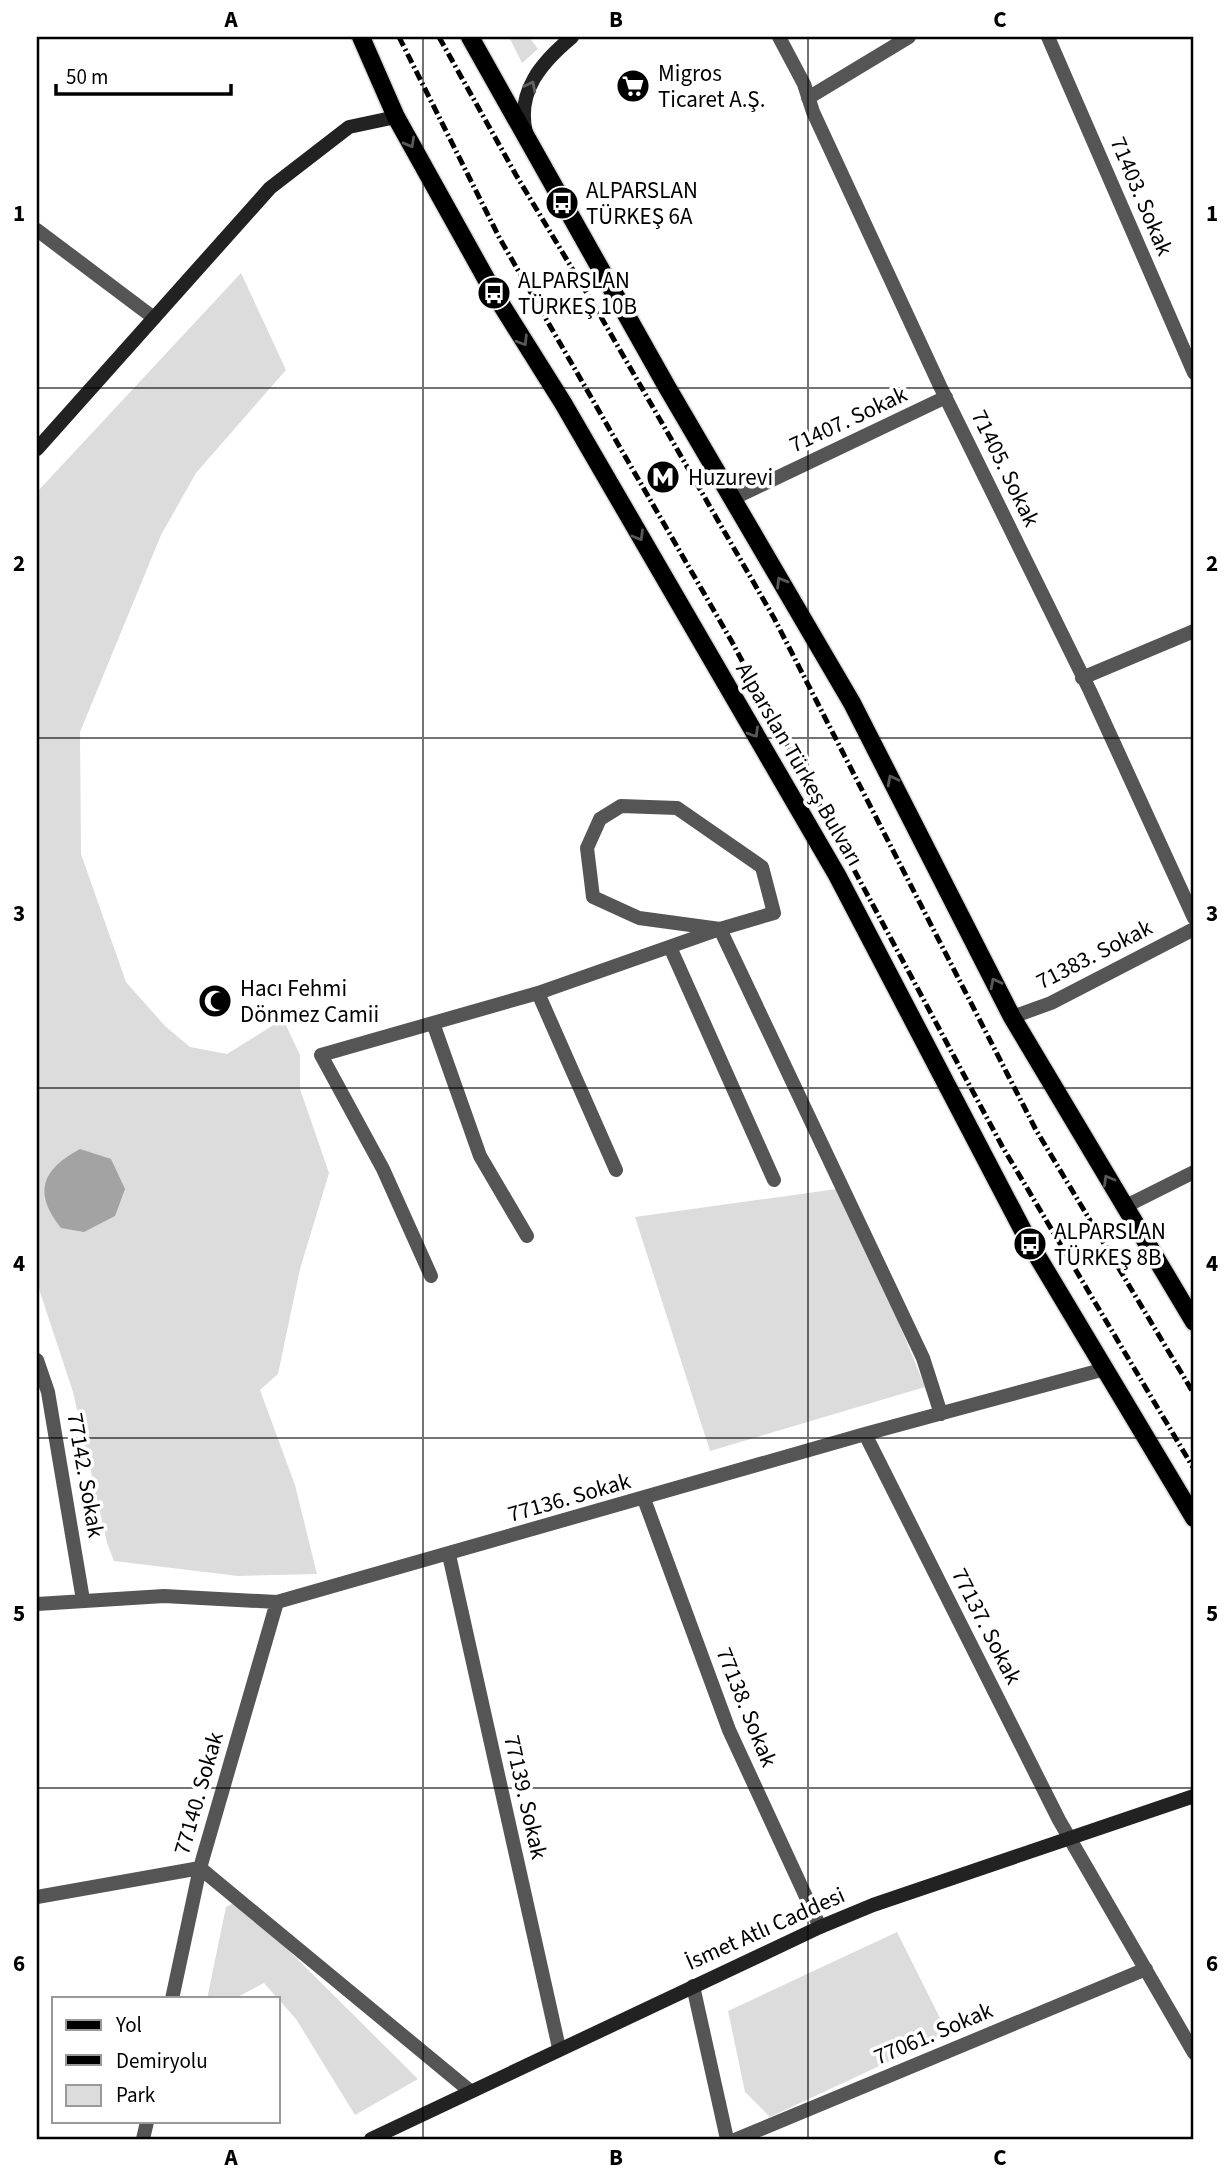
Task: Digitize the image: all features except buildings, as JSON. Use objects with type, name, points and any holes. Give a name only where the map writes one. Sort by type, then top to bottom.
[{"type":"main road","name":"Alparslan Türkeş Bulvarı","points":[[361,37],[396,117],[494,293],[563,403],[837,875],[1030,1244],[1194,1518]]},
{"type":"main road","points":[[470,37],[732,499],[852,703],[1012,1017],[1194,1322]]},
{"type":"main road","points":[[530,145],[523,115],[526,92],[548,58],[572,37]]},
{"type":"main road","points":[[37,449],[270,188],[349,127],[396,117]]},
{"type":"main road","name":"İsmet Atlı Caddesi","points":[[380,2137],[559,2048],[820,1927],[873,1905],[1194,1796]]},
{"type":"street","name":"71405. Sokak","points":[[779,37],[946,397],[1194,918]]},
{"type":"street","points":[[808,98],[909,37]]},
{"type":"street","name":"71403. Sokak","points":[[1048,37],[1189,351],[1194,373]]},
{"type":"street","points":[[37,230],[154,318]]},
{"type":"street","name":"71407. Sokak","points":[[732,499],[946,397]]},
{"type":"street","points":[[1082,678],[1194,631]]},
{"type":"street","points":[[431,1276],[383,1169],[321,1055],[538,993],[720,929],[774,914],[762,867],[677,808],[621,806],[600,819],[587,848],[593,897],[639,918],[720,929]]},
{"type":"street","points":[[720,929],[923,1358],[941,1414]]},
{"type":"street","name":"71383. Sokak","points":[[1012,1017],[1051,1003],[1194,929]]},
{"type":"street","points":[[670,947],[774,1180]]},
{"type":"street","points":[[538,993],[616,1170]]},
{"type":"street","points":[[433,1023],[480,1156],[527,1236]]},
{"type":"street","points":[[1124,1207],[1194,1172]]},
{"type":"street","name":"77142. Sokak","points":[[37,1360],[48,1392],[83,1600]]},
{"type":"street","name":"77136. Sokak","points":[[37,1604],[164,1596],[277,1602],[866,1434],[1105,1370]]},
{"type":"street","name":"77137. Sokak","points":[[866,1434],[1070,1838],[1194,2053]]},
{"type":"street","name":"77138. Sokak","points":[[644,1499],[729,1730],[820,1927]]},
{"type":"street","name":"77139. Sokak","points":[[449,1555],[559,2048]]},
{"type":"street","name":"77140. Sokak","points":[[172,1997],[200,1868],[277,1602]]},
{"type":"street","points":[[37,1897],[200,1868],[470,2091]]},
{"type":"street","name":"77061. Sokak","points":[[737,2139],[1146,1969]]},
{"type":"street","points":[[693,1986],[727,2139]]},
{"type":"green space","points":[[509,37],[529,37],[538,49],[522,63]]},
{"type":"green space","points":[[241,273],[286,370],[196,473],[161,535],[80,732],[81,854],[126,982],[165,1026],[190,1047],[227,1054],[283,1019],[300,1055],[300,1089],[329,1173],[300,1269],[278,1374],[260,1390],[295,1485],[317,1574],[238,1576],[114,1561],[107,1543],[73,1392],[37,1283],[37,492]]},
{"type":"green space","points":[[844,1188],[925,1387],[710,1451],[635,1217]]},
{"type":"green space","points":[[234,1903],[243,1905],[418,2079],[355,2115],[296,2019],[280,2001],[280,1997],[276,1997],[264,1983],[238,1997],[207,1997],[226,1907]]},
{"type":"green space","points":[[897,1932],[948,2034],[770,2117],[745,2092],[728,2011]]},
{"type":"shaded area","points":[[80,1149],[111,1159],[125,1189],[115,1216],[84,1232],[61,1228],[52,1215],[44,1193],[49,1174]]},
{"type":"railway","points":[[399,37],[500,239],[732,642],[1002,1146],[1194,1469]]},
{"type":"railway","points":[[439,37],[516,175],[774,618],[1036,1130],[1194,1394]]},
{"type":"place","name":"Migros Ticaret A.Ş.","points":[[633,86]]},
{"type":"place","name":"ALPARSLAN TÜRKEŞ 6A","points":[[562,203]]},
{"type":"place","name":"ALPARSLAN TÜRKEŞ 10B","points":[[494,293]]},
{"type":"place","name":"Huzurevi","points":[[663,477]]},
{"type":"place","name":"Hacı Fehmi Dönmez Camii","points":[[215,1001]]},
{"type":"place","name":"ALPARSLAN TÜRKEŞ 8B","points":[[1030,1244]]}]
